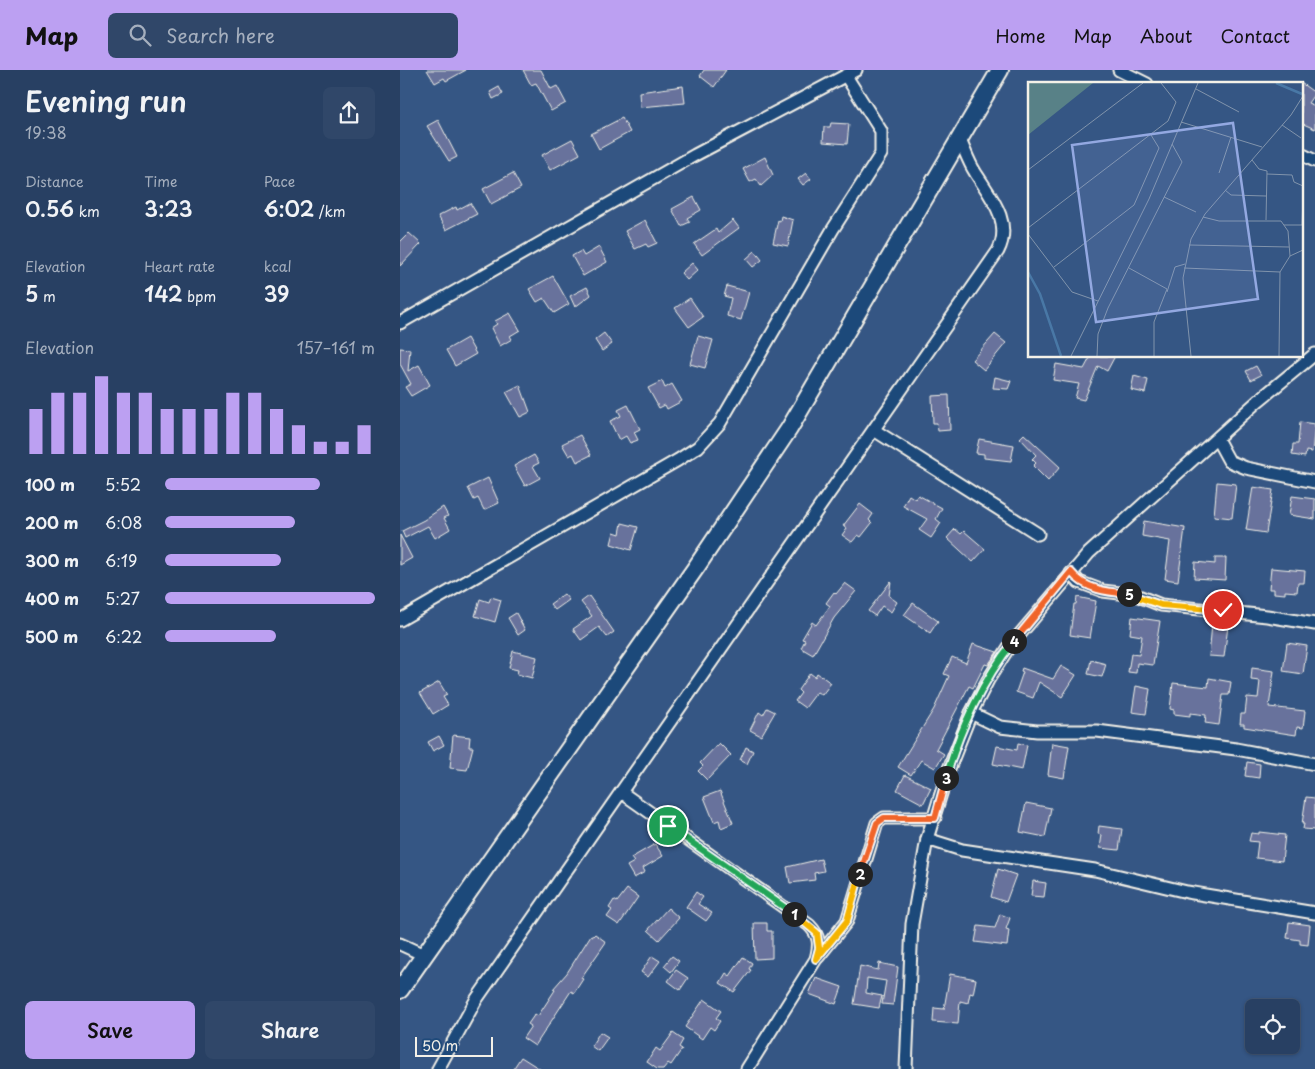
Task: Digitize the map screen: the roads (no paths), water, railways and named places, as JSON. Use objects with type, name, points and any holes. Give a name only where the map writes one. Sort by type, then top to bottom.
[{"type":"main road","points":[[400,990],[697,566],[789,429],[1000,70]]},
{"type":"street","points":[[1119,70],[1143,82]]},
{"type":"street","points":[[400,323],[695,154],[851,73],[881,132],[881,154],[833,229],[720,423],[698,447],[400,620]]},
{"type":"street","points":[[438,1069],[476,1000],[874,430],[1002,242],[1003,230],[998,209],[988,189],[974,172],[960,140]]},
{"type":"street","points":[[1302,154],[1315,161]]},
{"type":"street","points":[[906,1069],[912,924],[927,839],[948,771],[971,713],[988,680],[1009,647],[1071,572],[1089,554],[1315,354]]},
{"type":"street","points":[[874,430],[1038,534]]},
{"type":"street","points":[[1217,439],[1229,461],[1246,468],[1315,482]]},
{"type":"street","points":[[1071,572],[1078,582],[1086,585],[1103,591],[1136,595],[1161,605],[1258,614],[1315,624]]},
{"type":"street","points":[[971,713],[1000,727],[1037,731],[1097,731],[1236,749],[1315,764]]},
{"type":"street","points":[[621,792],[809,925],[817,933],[819,939],[816,959]]},
{"type":"street","points":[[747,1069],[816,959],[847,921],[877,823],[884,818],[935,818]]},
{"type":"street","points":[[927,839],[962,850],[1095,870],[1187,892],[1315,913]]},
{"type":"street","points":[[400,944],[424,955]]}]
